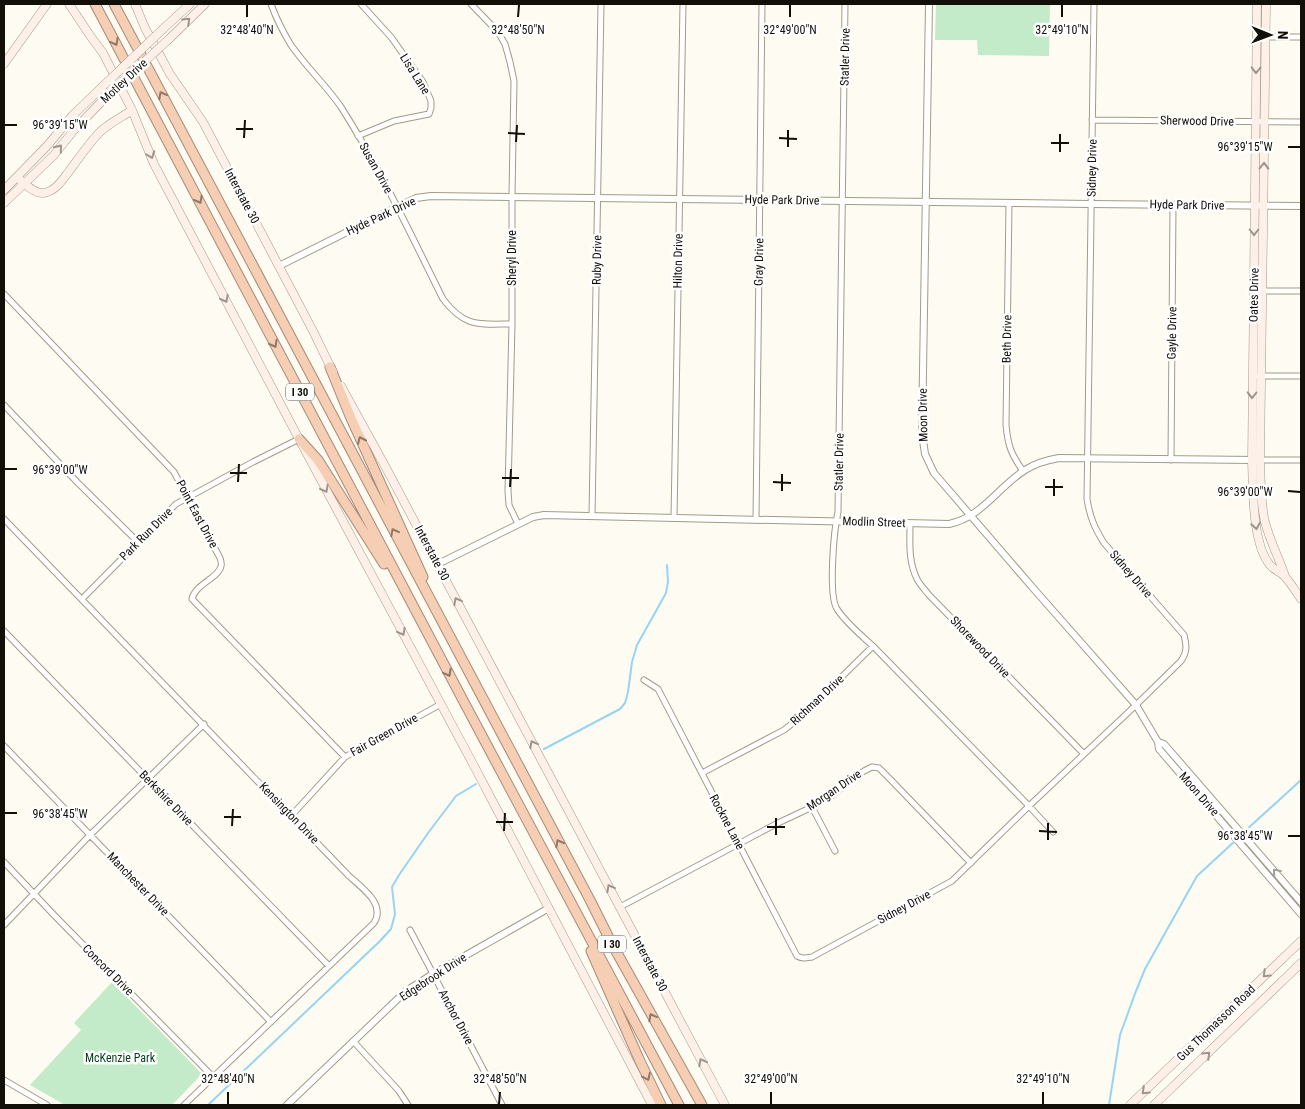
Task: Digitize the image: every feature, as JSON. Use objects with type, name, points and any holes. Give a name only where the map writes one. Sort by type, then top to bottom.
[{"type":"highway","name":"I 30","points":[[95,4],[679,1105]]},
{"type":"highway","name":"I 30","points":[[114,4],[612,944],[702,1105]]},
{"type":"highway","points":[[330,367],[418,564],[441,621]]},
{"type":"highway","points":[[298,439],[318,460],[416,612]]},
{"type":"highway","points":[[570,901],[598,968],[661,1105]]},
{"type":"main road","points":[[4,64],[48,4]]},
{"type":"main road","points":[[69,4],[103,53],[132,110],[154,164],[652,1105]]},
{"type":"main road","name":"Interstate 30","points":[[135,4],[170,74],[203,122],[330,367],[381,457],[725,1105]]},
{"type":"main road","name":"Motley Drive","points":[[5,185],[18,177],[72,116],[190,4]]},
{"type":"main road","name":"Motley Drive","points":[[4,203],[54,155],[74,130],[106,97],[205,4]]},
{"type":"main road","name":"Oates Drive","points":[[1257,4],[1254,206],[1258,291]]},
{"type":"main road","name":"Oates Drive","points":[[1266,4],[1263,206],[1258,291],[1256,460],[1253,503],[1257,532],[1263,553],[1270,565],[1298,589],[1301,599]]},
{"type":"main road","points":[[18,177],[38,192],[50,191],[55,188],[98,134],[132,110]]},
{"type":"main road","points":[[5,185],[16,192]]},
{"type":"main road","name":"Oates Drive","points":[[1256,460],[1265,521],[1285,576]]},
{"type":"main road","name":"Gus Thomasson Road","points":[[1130,1105],[1301,941]]},
{"type":"main road","name":"Gus Thomasson Road","points":[[1154,1105],[1301,963]]},
{"type":"main road","points":[[1160,1076],[1172,1088]]},
{"type":"street","name":"Susan Drive","points":[[270,4],[291,45],[330,91],[358,136],[397,207],[443,299],[451,309],[465,320],[479,324],[512,324]]},
{"type":"street","name":"Lisa Lane","points":[[358,136],[394,121],[429,114],[431,108],[431,101],[418,75],[392,36],[361,4]]},
{"type":"street","name":"Sheryl Drive","points":[[471,4],[498,32],[505,44],[514,81],[512,324],[508,491],[509,505],[518,524]]},
{"type":"street","name":"Ruby Drive","points":[[592,516],[601,4]]},
{"type":"street","name":"Hilton Drive","points":[[674,518],[683,4]]},
{"type":"street","name":"Gray Drive","points":[[756,519],[762,4]]},
{"type":"street","name":"Statler Drive","points":[[845,4],[838,512],[835,530],[833,589],[835,604],[842,616],[1053,832]]},
{"type":"street","name":"Moon Drive","points":[[929,4],[922,433],[927,460],[934,472],[971,516],[1136,705],[1158,742],[1164,744],[1301,914]]},
{"type":"street","name":"Sidney Drive","points":[[812,957],[952,881],[1136,705],[1186,654],[1187,644],[1184,636],[1104,543],[1095,528],[1089,512],[1088,458],[1094,4]]},
{"type":"street","points":[[1256,37],[1301,37]]},
{"type":"street","name":"Sherwood Drive","points":[[1092,120],[1301,122]]},
{"type":"street","name":"Hyde Park Drive","points":[[279,266],[416,198],[431,196],[1301,206]]},
{"type":"street","name":"Beth Drive","points":[[1009,203],[1006,425],[1008,440],[1014,457],[1023,471]]},
{"type":"street","name":"Gayle Drive","points":[[1170,460],[1173,205]]},
{"type":"street","points":[[1258,291],[1301,291]]},
{"type":"street","name":"Point East Drive","points":[[4,294],[174,472],[220,558],[221,567],[218,572],[193,593],[192,599],[345,757]]},
{"type":"street","points":[[1257,376],[1301,376]]},
{"type":"street","points":[[4,405],[138,542]]},
{"type":"street","name":"Park Run Drive","points":[[82,599],[176,504],[298,439]]},
{"type":"street","name":"Modlin Street","points":[[438,564],[533,517],[544,515],[949,524],[957,523],[971,516],[1023,471],[1035,465],[1059,458],[1301,460]]},
{"type":"street","name":"Kensington Drive","points":[[4,518],[373,899],[377,906],[376,921],[184,1105]]},
{"type":"street","name":"Shorewood Drive","points":[[910,524],[910,554],[912,567],[918,581],[929,595],[1084,754]]},
{"type":"street","name":"Berkshire Drive","points":[[4,631],[329,966]]},
{"type":"street","name":"Richman Drive","points":[[702,773],[784,730],[803,715],[873,646]]},
{"type":"street","name":"Rockne Lane","points":[[644,680],[658,689],[797,956],[802,958],[812,957]]},
{"type":"street","name":"Fair Green Drive","points":[[291,816],[345,757],[441,704]]},
{"type":"street","points":[[4,925],[90,835],[204,724]]},
{"type":"street","name":"Manchester Drive","points":[[4,746],[271,1022]]},
{"type":"street","name":"Morgan Drive","points":[[620,907],[776,824],[812,807],[864,770],[872,767],[880,768],[972,863]]},
{"type":"street","points":[[812,807],[835,851]]},
{"type":"street","name":"Moon Drive","points":[[1247,845],[1301,902]]},
{"type":"street","name":"Concord Drive","points":[[4,862],[213,1077]]},
{"type":"street","name":"Edgebrook Drive","points":[[292,1104],[406,991],[549,908]]},
{"type":"street","name":"Anchor Drive","points":[[410,930],[502,1105]]},
{"type":"street","points":[[353,1042],[389,1079],[408,1105]]},
{"type":"street","points":[[4,1080],[47,1105]]},
{"type":"green space","points":[[936,4],[1050,4],[1049,56],[978,55],[977,40],[935,40]]},
{"type":"green space","name":"McKenzie Park","points":[[112,982],[202,1074],[172,1105],[65,1105],[30,1085],[81,1030],[74,1023]]},
{"type":"waterway","points":[[544,749],[620,709],[625,703],[637,645],[666,593],[668,582],[667,565]]},
{"type":"waterway","points":[[1244,832],[1301,780]]},
{"type":"waterway","points":[[208,1105],[391,929],[395,914],[392,887],[399,875],[456,796],[476,784]]},
{"type":"waterway","points":[[1109,1105],[1120,1035],[1145,969],[1197,876],[1235,841]]}]
